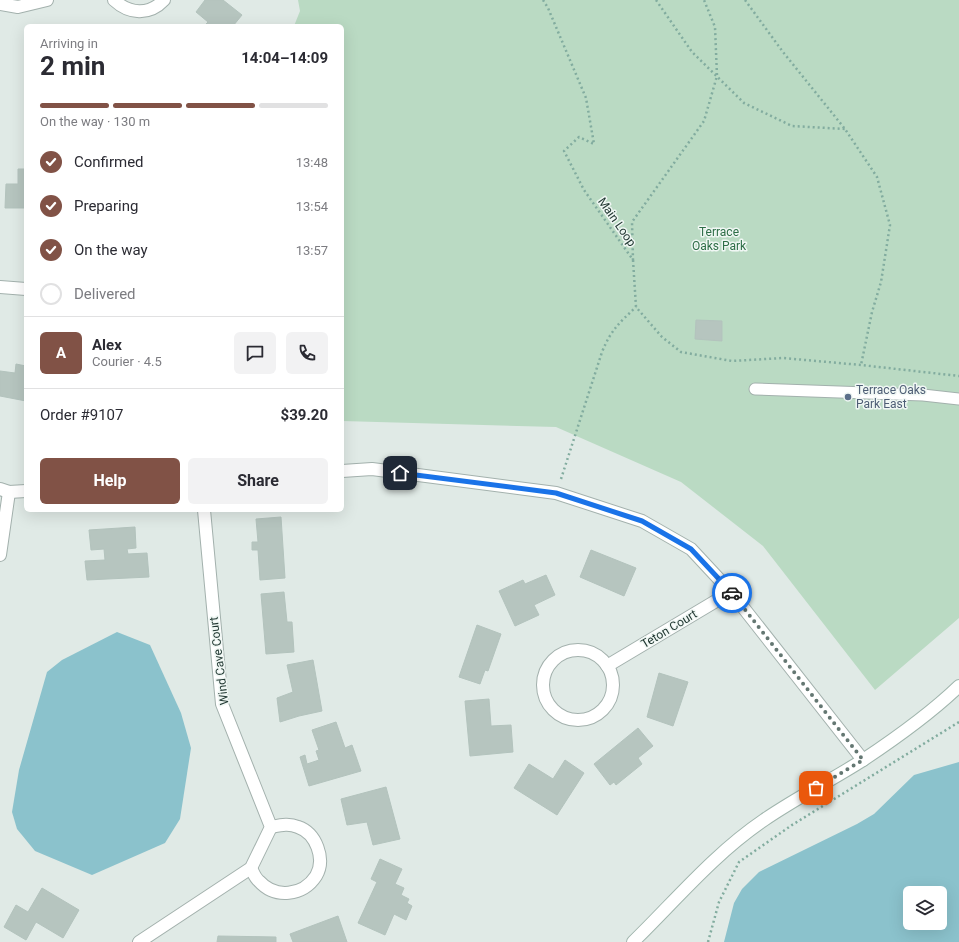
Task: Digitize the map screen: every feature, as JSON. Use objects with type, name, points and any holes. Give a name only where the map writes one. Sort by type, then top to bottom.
[{"type":"street","points":[[0,4],[18,7],[47,0]]},
{"type":"street","points":[[114,0],[121,7],[134,12],[147,11],[159,5],[164,0]]},
{"type":"street","points":[[0,287],[24,289]]},
{"type":"street","points":[[344,471],[372,469],[556,493],[642,521],[691,549],[731,592],[863,760]]},
{"type":"street","points":[[0,556],[5,490],[24,490]]},
{"type":"street","name":"Wind Cave Court","points":[[204,512],[222,704],[271,827]]},
{"type":"street","name":"Teton Court","points":[[607,666],[731,592]]},
{"type":"street","points":[[571,651],[585,651],[598,656],[607,666],[612,679],[612,692],[607,705],[597,715],[584,720],[570,720],[558,714],[548,704],[543,692],[543,678],[549,665],[559,656],[571,651]]},
{"type":"street","points":[[632,942],[708,865],[733,843],[763,820],[863,760],[926,714],[959,686]]},
{"type":"street","points":[[139,942],[251,868],[271,827],[285,824],[299,827],[310,835],[318,847],[320,861],[317,874],[308,885],[296,892],[282,894],[268,890],[258,880],[251,868]]},
{"type":"lane","points":[[755,389],[923,395],[959,399]]},
{"type":"path","name":"Main Loop","points":[[543,0],[548,8],[586,98],[594,144],[579,137],[564,151],[584,190],[633,260]]},
{"type":"path","points":[[656,0],[692,52],[744,104],[792,126],[845,129]]},
{"type":"path","name":"Main Loop","points":[[633,260],[632,222],[704,121],[717,76],[715,27],[704,0]]},
{"type":"path","points":[[745,0],[783,52],[845,129],[877,177],[890,225],[881,282],[872,312],[861,365]]},
{"type":"path","points":[[633,260],[636,307],[662,337],[681,352],[732,360],[783,358],[959,376]]},
{"type":"path","points":[[556,493],[607,339],[617,325],[636,307]]},
{"type":"path","points":[[708,942],[719,902],[739,862],[792,825],[959,722]]},
{"type":"green space","name":"Terrace Oaks Park","points":[[298,0],[959,0],[959,618],[875,690],[763,546],[681,482],[556,427],[344,421],[344,24],[295,24],[300,11]]},
{"type":"water","points":[[117,632],[150,645],[181,713],[191,748],[180,819],[165,843],[92,875],[35,851],[17,829],[12,812],[19,770],[47,672],[62,660]]},
{"type":"water","points":[[959,762],[959,942],[724,942],[734,903],[742,889],[759,872],[857,824],[874,814],[914,775]]},
{"type":"building","points":[[205,0],[223,0],[242,15],[235,24],[206,24],[208,22],[196,12]]},
{"type":"building","points":[[18,169],[24,169],[24,208],[5,208],[6,184],[18,184]]},
{"type":"building","points":[[696,320],[722,321],[722,341],[695,339]]},
{"type":"building","points":[[16,364],[24,366],[24,401],[0,396],[0,371],[15,373]]},
{"type":"building","points":[[281,517],[285,578],[260,580],[258,550],[252,550],[252,542],[258,542],[256,519]]},
{"type":"building","points":[[135,527],[136,548],[127,549],[128,554],[147,553],[149,577],[87,580],[85,561],[105,560],[104,549],[91,550],[89,530]]},
{"type":"building","points":[[591,550],[636,568],[624,596],[580,577]]},
{"type":"building","points":[[546,575],[555,595],[534,605],[539,615],[515,626],[499,591],[523,580],[525,584]]},
{"type":"building","points":[[284,592],[287,622],[292,622],[294,652],[266,654],[261,594]]},
{"type":"building","points":[[477,625],[501,634],[488,671],[485,670],[480,684],[459,677]]},
{"type":"building","points":[[313,660],[322,711],[280,722],[277,698],[293,692],[287,665]]},
{"type":"building","points":[[659,673],[688,682],[673,726],[647,717]]},
{"type":"building","points":[[489,699],[491,726],[511,725],[513,752],[470,756],[465,701]]},
{"type":"building","points":[[336,722],[345,748],[352,745],[361,771],[309,786],[300,757],[305,755],[307,764],[319,760],[316,751],[319,750],[312,730]]},
{"type":"building","points":[[638,728],[653,746],[638,758],[642,764],[616,785],[614,782],[610,785],[594,764]]},
{"type":"building","points":[[565,760],[584,773],[557,815],[514,788],[529,764],[553,779]]},
{"type":"building","points":[[386,787],[400,839],[373,845],[367,822],[347,825],[341,799]]},
{"type":"building","points":[[380,859],[402,869],[395,884],[404,888],[401,895],[409,899],[407,903],[412,906],[406,920],[394,914],[385,935],[358,923],[377,882],[371,879]]},
{"type":"building","points":[[42,888],[79,910],[63,938],[36,922],[26,940],[4,927],[16,905],[28,912]]},
{"type":"building","points":[[338,916],[347,942],[293,942],[290,934]]},
{"type":"building","points":[[218,936],[276,937],[276,942],[217,942]]},
{"type":"way so far","points":[[732,593],[863,760],[816,788]]},
{"type":"place","name":"Terrace Oaks Park East","points":[[848,397]]},
{"type":"route","points":[[400,473],[556,493],[642,521],[691,549],[732,593]]}]
